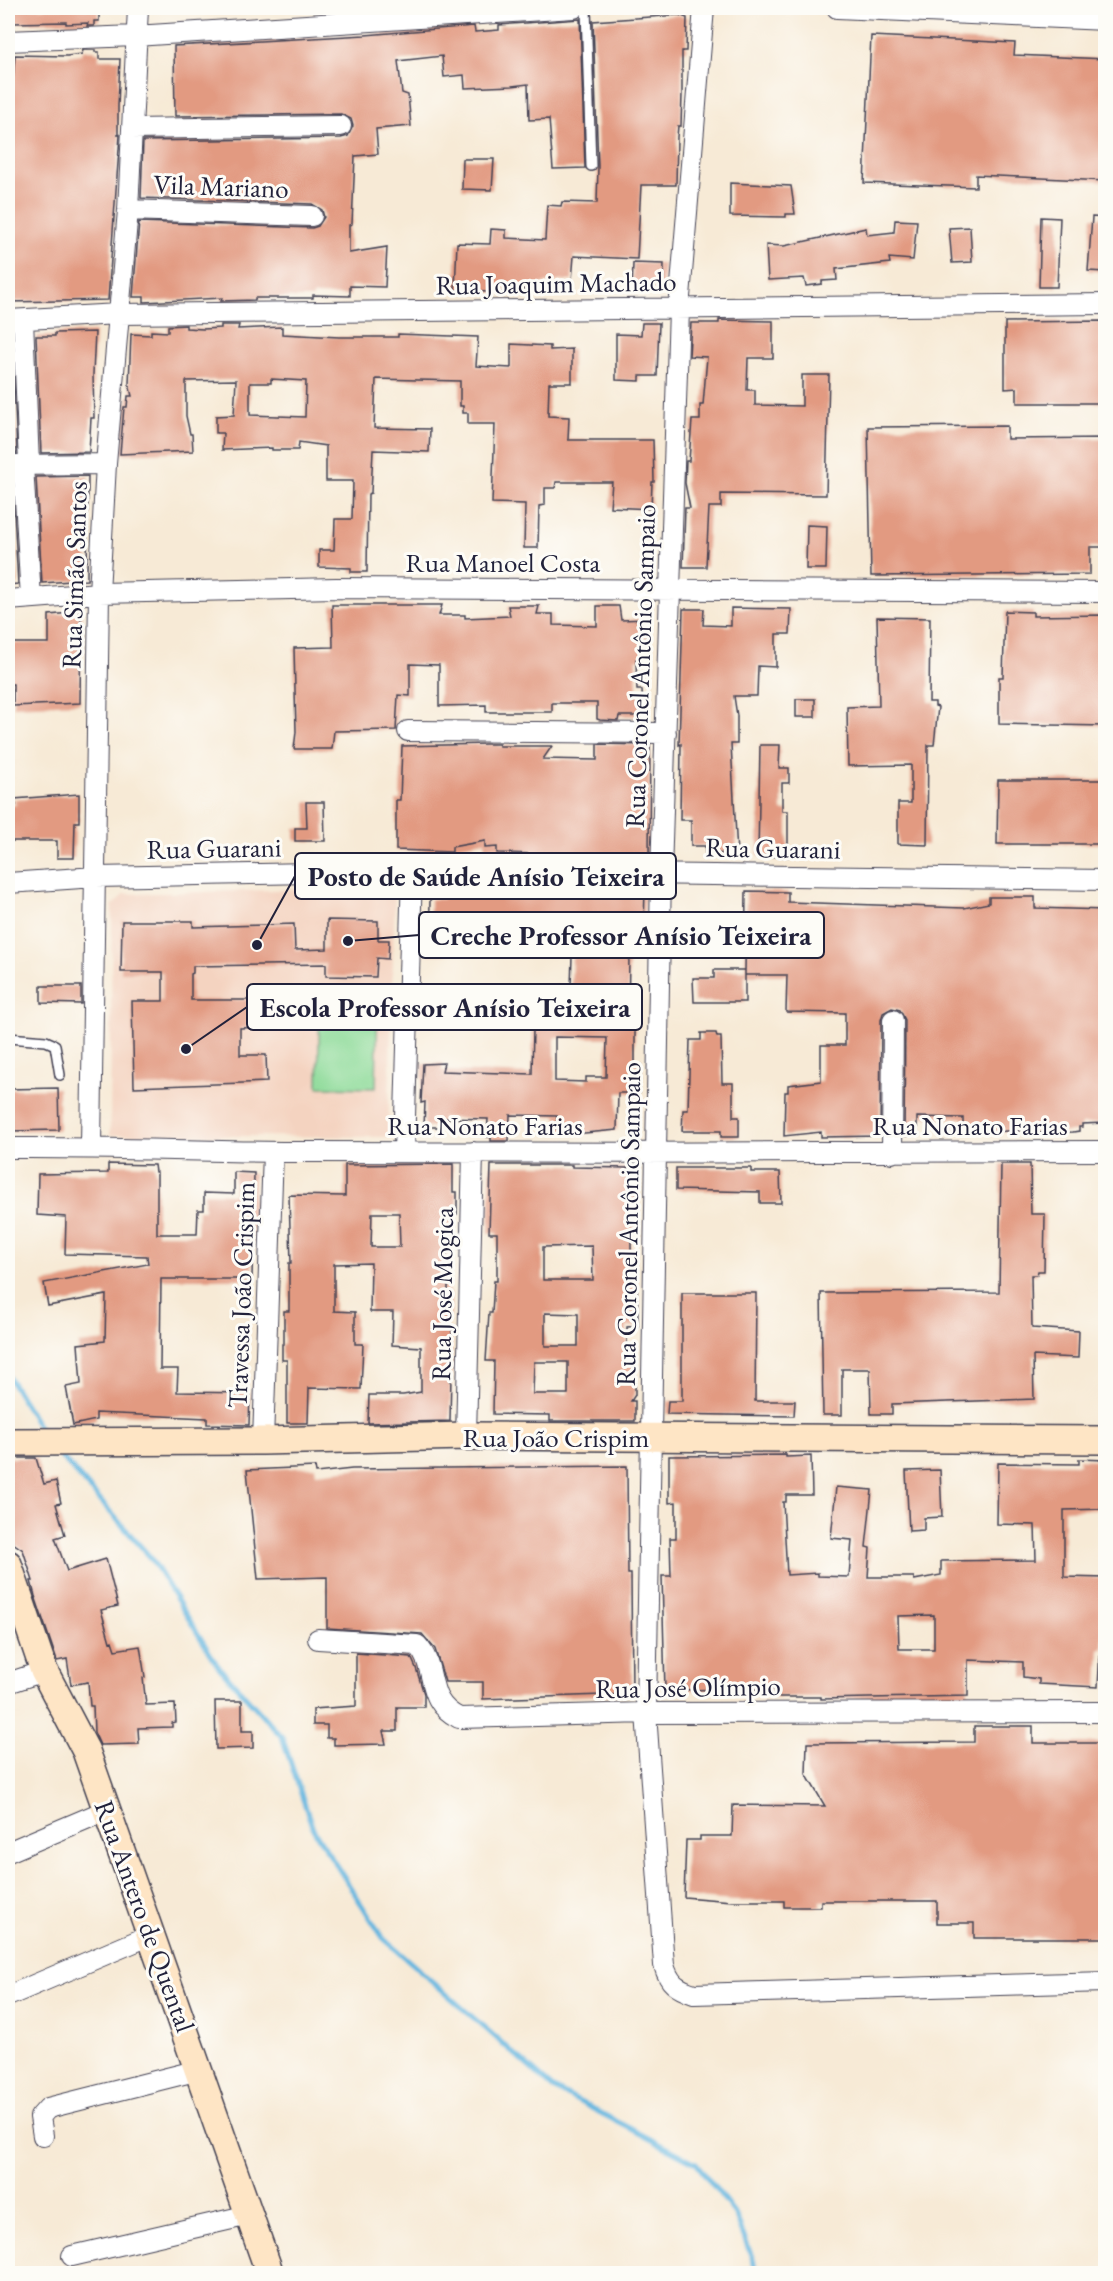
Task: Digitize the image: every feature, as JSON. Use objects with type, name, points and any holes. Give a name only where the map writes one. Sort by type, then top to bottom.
[{"type":"street","name":"Rua Simão Santos","points":[[91,1147],[99,593],[105,464],[128,210],[138,8]]},
{"type":"street","points":[[8,41],[135,36],[574,8]]},
{"type":"street","name":"Rua Coronel Antônio Sampaio","points":[[704,8],[678,309],[661,873],[646,1713],[664,1965],[667,1977],[673,1984],[694,1994],[1106,1982]]},
{"type":"street","points":[[837,8],[1106,20]]},
{"type":"street","points":[[132,129],[342,126]]},
{"type":"street","name":"Vila Mariano","points":[[128,210],[312,216]]},
{"type":"street","name":"Rua Joaquim Machado","points":[[15,320],[119,314],[1106,304]]},
{"type":"street","points":[[15,320],[20,465],[31,598]]},
{"type":"street","points":[[20,465],[105,464]]},
{"type":"street","name":"Rua Manoel Costa","points":[[8,600],[99,593],[336,588],[1106,592]]},
{"type":"street","points":[[408,731],[666,733]]},
{"type":"street","points":[[404,1152],[412,871]]},
{"type":"street","name":"Rua Guarani","points":[[8,883],[96,877],[412,871],[1106,880]]},
{"type":"street","points":[[892,1153],[893,1020]]},
{"type":"street","name":"Rua Nonato Farias","points":[[8,1148],[91,1147],[273,1152],[1106,1151]]},
{"type":"street","name":"Travessa João Crispim","points":[[263,1441],[273,1152]]},
{"type":"street","name":"Rua José Mogica","points":[[466,1436],[473,1152]]},
{"type":"street","name":"Rua João Crispim","points":[[8,1442],[263,1441],[466,1436],[1106,1440]]},
{"type":"street","name":"Rua Antero de Quental","points":[[8,1564],[44,1671],[86,1751],[270,2274]]},
{"type":"street","name":"Rua José Olímpio","points":[[318,1639],[417,1645],[424,1652],[435,1694],[451,1714],[459,1718],[646,1713],[1106,1712]]},
{"type":"street","points":[[8,1683],[44,1671]]},
{"type":"street","points":[[8,1852],[106,1810]]},
{"type":"street","points":[[8,1996],[151,1935]]},
{"type":"street","points":[[43,2136],[40,2117],[48,2108],[200,2070]]},
{"type":"street","points":[[72,2256],[249,2215]]},
{"type":"lane","points":[[586,8],[591,166]]},
{"type":"lane","points":[[8,1038],[46,1041],[55,1045],[60,1075]]},
{"type":"shaded area","points":[[395,887],[388,1137],[110,1135],[112,906],[124,894]]},
{"type":"green space","points":[[320,994],[378,995],[376,1088],[318,1087]]},
{"type":"building","points":[[14,8],[99,8],[99,21],[94,21],[94,26],[87,26],[88,23],[66,24],[66,22],[13,23]]},
{"type":"building","points":[[679,15],[687,18],[686,51],[682,51],[681,126],[678,126],[677,137],[676,185],[641,185],[637,259],[574,256],[572,281],[541,284],[540,290],[505,288],[504,293],[455,290],[457,243],[490,244],[491,229],[506,230],[506,238],[545,240],[547,205],[561,206],[562,202],[597,203],[598,166],[593,21]]},
{"type":"building","points":[[580,19],[585,168],[553,169],[549,119],[529,120],[528,84],[465,88],[464,75],[444,77],[442,56],[398,61],[402,93],[408,95],[411,126],[376,129],[378,154],[355,156],[352,224],[349,225],[349,253],[387,247],[385,287],[350,286],[350,296],[313,295],[313,298],[255,298],[255,300],[221,301],[222,298],[144,302],[144,297],[133,297],[139,222],[312,228],[318,226],[324,217],[322,210],[312,204],[141,198],[143,141],[341,138],[348,136],[353,126],[351,119],[341,114],[175,116],[174,46],[474,26],[475,32],[499,30],[499,25]]},
{"type":"building","points":[[871,36],[1015,43],[1014,55],[1106,59],[1106,181],[976,175],[976,187],[864,183]]},
{"type":"building","points":[[83,50],[99,52],[99,59],[120,59],[118,135],[120,135],[108,300],[8,302],[8,154],[11,154],[10,119],[15,55],[67,56],[82,54]]},
{"type":"building","points":[[463,159],[494,159],[492,190],[462,189]]},
{"type":"building","points":[[730,183],[791,186],[795,214],[786,214],[786,217],[730,216]]},
{"type":"building","points":[[1041,217],[1060,218],[1057,287],[1039,287]]},
{"type":"building","points":[[1092,217],[1106,218],[1106,272],[1088,271]]},
{"type":"building","points":[[895,220],[917,221],[913,260],[889,258],[890,263],[836,269],[837,280],[822,281],[822,284],[806,286],[804,278],[768,280],[766,245],[784,246],[866,228],[867,235],[894,232]]},
{"type":"building","points":[[970,227],[972,262],[952,263],[949,228]]},
{"type":"building","points":[[633,263],[664,264],[663,291],[632,291]]},
{"type":"building","points":[[719,320],[773,321],[773,358],[748,358],[747,390],[755,390],[755,405],[802,406],[802,375],[829,375],[826,495],[721,494],[721,507],[709,507],[706,567],[683,567],[685,508],[690,508],[685,483],[686,461],[689,461],[692,420],[700,420],[707,357],[689,356],[691,323],[719,323]]},
{"type":"building","points":[[1106,321],[1106,403],[1017,403],[1017,388],[1005,389],[1005,322]]},
{"type":"building","points":[[642,323],[659,323],[657,376],[640,376],[640,381],[616,380],[616,334],[641,335]]},
{"type":"building","points":[[186,325],[186,328],[203,329],[221,328],[221,325],[239,325],[238,329],[282,327],[282,334],[339,337],[398,337],[398,334],[478,337],[476,366],[511,368],[511,344],[550,346],[550,350],[572,349],[572,383],[549,383],[548,416],[569,417],[568,440],[653,440],[654,482],[652,482],[651,509],[610,507],[612,482],[556,482],[555,488],[545,488],[545,505],[539,506],[538,548],[524,548],[525,504],[492,503],[495,424],[468,424],[468,413],[463,413],[463,406],[460,406],[460,381],[376,379],[374,428],[430,429],[429,452],[373,450],[371,493],[368,494],[367,572],[351,572],[351,568],[319,567],[319,550],[334,550],[335,519],[352,519],[353,481],[326,481],[326,446],[299,442],[298,450],[272,450],[272,448],[222,450],[223,433],[216,433],[216,416],[234,415],[236,380],[186,381],[186,416],[190,434],[192,434],[193,451],[120,454],[124,407],[127,407],[128,396],[132,396],[129,384],[131,334],[151,335],[151,331],[168,332],[168,326]],"holes":[[[271,379],[306,381],[305,417],[250,415],[250,383],[271,383]]]},
{"type":"building","points":[[95,332],[94,418],[91,418],[89,452],[41,453],[36,336]]},
{"type":"building","points":[[8,363],[13,363],[17,453],[8,453]]},
{"type":"building","points":[[1007,426],[1007,439],[1106,438],[1106,547],[1090,547],[1090,574],[871,576],[868,427]]},
{"type":"building","points":[[88,476],[87,580],[42,583],[36,477]]},
{"type":"building","points":[[8,477],[12,477],[18,584],[8,585]]},
{"type":"building","points":[[807,525],[827,526],[826,569],[806,569]]},
{"type":"building","points":[[332,605],[442,605],[439,615],[465,615],[465,618],[510,616],[508,606],[539,606],[537,614],[553,614],[553,625],[597,626],[597,606],[619,606],[621,620],[647,619],[647,639],[643,639],[644,659],[636,659],[637,690],[642,690],[643,716],[619,716],[618,721],[600,720],[597,719],[597,703],[552,703],[552,712],[486,712],[486,705],[439,706],[439,665],[410,664],[410,696],[398,695],[396,730],[334,731],[332,749],[294,749],[296,732],[294,648],[333,647]]},
{"type":"building","points":[[731,608],[791,609],[790,634],[776,634],[776,667],[758,666],[757,696],[734,696],[737,744],[731,744],[737,854],[705,853],[705,846],[691,846],[691,820],[680,820],[681,744],[679,745],[683,609],[704,609],[703,625],[731,626]]},
{"type":"building","points":[[1005,611],[1033,612],[1033,616],[1106,615],[1106,726],[999,724],[999,677],[1003,677]]},
{"type":"building","points":[[81,612],[80,703],[13,706],[13,684],[8,684],[8,643],[49,643],[49,615]]},
{"type":"building","points":[[877,617],[930,618],[929,702],[935,702],[935,706],[938,707],[934,745],[928,745],[927,845],[898,844],[898,803],[911,803],[911,765],[848,766],[847,707],[879,706]]},
{"type":"building","points":[[796,699],[815,699],[815,717],[796,717]]},
{"type":"building","points":[[499,744],[499,746],[552,746],[543,759],[597,760],[597,744],[650,745],[649,857],[497,853],[497,847],[485,848],[485,841],[452,847],[452,852],[396,850],[396,800],[400,800],[402,746]]},
{"type":"building","points":[[760,745],[780,745],[779,768],[789,768],[789,783],[782,783],[782,811],[788,811],[788,857],[758,856]]},
{"type":"building","points":[[998,780],[1106,780],[1106,844],[997,844]]},
{"type":"building","points":[[79,794],[79,822],[75,822],[74,858],[57,858],[57,841],[8,841],[8,805],[16,805],[14,799]]},
{"type":"building","points":[[306,802],[324,802],[325,841],[295,841],[295,828],[307,828]]},
{"type":"building","points":[[443,889],[515,889],[515,894],[559,895],[560,889],[645,889],[644,925],[637,925],[636,956],[629,956],[628,1023],[635,1022],[635,1064],[641,1064],[640,1093],[618,1093],[617,1130],[574,1134],[574,1130],[556,1129],[557,1116],[510,1115],[509,1141],[491,1141],[491,1137],[487,1137],[488,1119],[442,1118],[442,1127],[424,1127],[425,1102],[421,1103],[423,1064],[444,1063],[442,1071],[532,1074],[534,985],[571,986],[572,956],[558,956],[558,946],[516,945],[516,924],[492,929],[471,928],[471,945],[447,945],[447,954],[429,954],[430,899],[443,899]],"holes":[[[555,1037],[607,1038],[606,1077],[586,1077],[586,1082],[555,1081]]]},
{"type":"building","points":[[746,891],[788,892],[788,902],[964,908],[989,903],[989,897],[1035,897],[1035,908],[1106,910],[1104,1123],[1082,1124],[1079,1131],[1073,1132],[1033,1133],[1033,1130],[963,1133],[963,1118],[917,1117],[917,1135],[904,1136],[905,1020],[900,1010],[892,1008],[883,1013],[881,1020],[880,1136],[821,1137],[821,1132],[784,1136],[785,1092],[788,1092],[788,1085],[821,1081],[821,1045],[845,1045],[845,1013],[786,1012],[787,975],[745,975]]},
{"type":"building","points":[[327,920],[378,921],[378,940],[389,940],[388,959],[377,958],[376,977],[326,976],[326,964],[193,966],[191,1000],[264,1000],[265,1027],[240,1028],[240,1055],[266,1055],[267,1082],[134,1087],[132,1001],[163,1001],[163,972],[121,972],[122,921],[193,921],[193,927],[294,924],[295,950],[327,949]]},
{"type":"building","points":[[714,970],[745,970],[745,1002],[694,1002],[693,978],[714,978]]},
{"type":"building","points":[[41,986],[81,986],[81,1004],[41,1003]]},
{"type":"building","points":[[701,1033],[716,1033],[717,1037],[721,1037],[722,1083],[733,1083],[733,1117],[739,1117],[739,1137],[721,1137],[721,1131],[682,1131],[683,1110],[688,1110],[690,1040],[701,1040]]},
{"type":"building","points":[[58,1088],[59,1130],[8,1131],[8,1089]]},
{"type":"building","points":[[108,1164],[154,1165],[155,1172],[157,1172],[157,1234],[197,1234],[198,1210],[204,1210],[204,1193],[234,1194],[234,1172],[254,1173],[252,1279],[161,1279],[160,1369],[178,1369],[177,1392],[250,1393],[249,1425],[207,1424],[207,1418],[96,1413],[96,1420],[73,1425],[66,1387],[81,1384],[78,1344],[105,1341],[106,1295],[48,1306],[44,1283],[148,1264],[147,1256],[65,1254],[66,1217],[37,1215],[38,1174],[108,1173]]},
{"type":"building","points":[[453,1164],[453,1192],[457,1192],[457,1214],[453,1214],[453,1247],[445,1248],[448,1264],[448,1293],[451,1293],[451,1312],[446,1329],[452,1329],[450,1421],[368,1423],[369,1395],[403,1395],[421,1392],[421,1347],[392,1345],[393,1312],[370,1312],[371,1263],[334,1264],[334,1311],[355,1312],[355,1344],[363,1344],[361,1389],[309,1388],[308,1423],[287,1423],[287,1360],[282,1360],[282,1344],[284,1344],[284,1311],[289,1311],[289,1263],[291,1263],[289,1195],[345,1196],[345,1165]],"holes":[[[372,1213],[399,1213],[400,1247],[371,1247]]]},
{"type":"building","points":[[1001,1164],[1030,1164],[1031,1214],[1045,1214],[1044,1271],[1031,1275],[1032,1328],[1079,1331],[1078,1358],[1033,1356],[1034,1399],[892,1404],[892,1414],[871,1414],[870,1369],[842,1369],[842,1415],[823,1415],[821,1293],[999,1292]]},
{"type":"building","points":[[491,1165],[572,1165],[572,1167],[637,1170],[637,1231],[631,1231],[631,1280],[637,1280],[638,1326],[627,1327],[627,1363],[635,1363],[635,1395],[631,1401],[635,1401],[635,1421],[550,1421],[550,1415],[493,1414],[494,1361],[486,1361],[489,1313],[492,1313],[494,1281],[497,1281],[497,1233],[489,1233]],"holes":[[[592,1246],[593,1280],[543,1280],[543,1247]],[[545,1313],[578,1314],[578,1346],[545,1346]],[[534,1362],[568,1362],[568,1394],[533,1394]]]},
{"type":"building","points":[[676,1168],[751,1168],[751,1172],[780,1172],[781,1203],[760,1203],[760,1192],[676,1190]]},
{"type":"building","points":[[682,1293],[756,1293],[755,1401],[795,1401],[794,1416],[667,1414],[668,1401],[682,1401]]},
{"type":"building","points":[[669,1456],[811,1456],[812,1495],[786,1495],[786,1502],[783,1502],[787,1575],[818,1573],[818,1576],[849,1577],[852,1540],[831,1538],[836,1487],[872,1490],[866,1547],[870,1548],[868,1577],[914,1577],[914,1580],[941,1575],[941,1561],[1036,1560],[1035,1525],[997,1524],[998,1463],[1079,1464],[1079,1459],[1106,1460],[1106,1509],[1064,1510],[1064,1577],[1106,1578],[1106,1615],[1103,1615],[1103,1649],[1100,1649],[1098,1687],[1039,1684],[1039,1679],[1023,1677],[1023,1662],[968,1660],[968,1696],[821,1699],[821,1697],[774,1697],[774,1689],[665,1690],[662,1576],[671,1576],[670,1538],[676,1538],[676,1502],[669,1503]],"holes":[[[934,1615],[934,1649],[899,1649],[898,1616]]]},
{"type":"building","points":[[8,1458],[36,1458],[44,1484],[56,1481],[61,1503],[56,1504],[65,1535],[55,1538],[67,1571],[106,1559],[118,1606],[101,1610],[110,1642],[112,1641],[115,1650],[140,1646],[145,1677],[143,1678],[146,1705],[175,1704],[176,1722],[172,1723],[172,1727],[138,1728],[139,1744],[100,1745],[94,1732],[93,1706],[90,1706],[88,1682],[71,1685],[67,1659],[57,1661],[35,1596],[31,1581],[33,1581],[23,1550],[13,1543],[8,1527]]},
{"type":"building","points":[[627,1466],[632,1694],[483,1699],[483,1682],[445,1682],[435,1649],[422,1634],[327,1628],[327,1577],[258,1579],[247,1470],[315,1467],[316,1473],[352,1469]]},
{"type":"building","points":[[940,1470],[942,1517],[924,1518],[924,1530],[909,1531],[906,1471]]},
{"type":"building","points":[[356,1653],[411,1657],[416,1668],[424,1694],[424,1707],[397,1707],[397,1731],[383,1731],[386,1744],[334,1745],[334,1738],[327,1738],[327,1725],[313,1725],[313,1709],[356,1706]]},
{"type":"building","points":[[215,1701],[242,1701],[242,1731],[253,1731],[253,1748],[216,1749]]},
{"type":"building","points":[[974,1726],[1033,1726],[1033,1743],[1106,1743],[1106,1938],[974,1938],[974,1923],[937,1923],[937,1901],[821,1901],[821,1907],[784,1907],[784,1901],[732,1901],[684,1897],[686,1840],[700,1840],[700,1836],[732,1836],[733,1805],[825,1806],[806,1774],[807,1743],[974,1742]]},
{"type":"waterway","points":[[8,1376],[41,1431]]},
{"type":"waterway","points":[[60,1455],[151,1558],[218,1666],[282,1737],[313,1829],[383,1938],[553,2088],[696,2163],[735,2214],[755,2265],[755,2274]]},
{"type":"place","name":"Creche Professor Anísio Teixeira","points":[[348,941]]},
{"type":"place","name":"Posto de Saúde Anísio Teixeira","points":[[257,945]]},
{"type":"place","name":"Escola Professor Anísio Teixeira","points":[[186,1049]]}]
